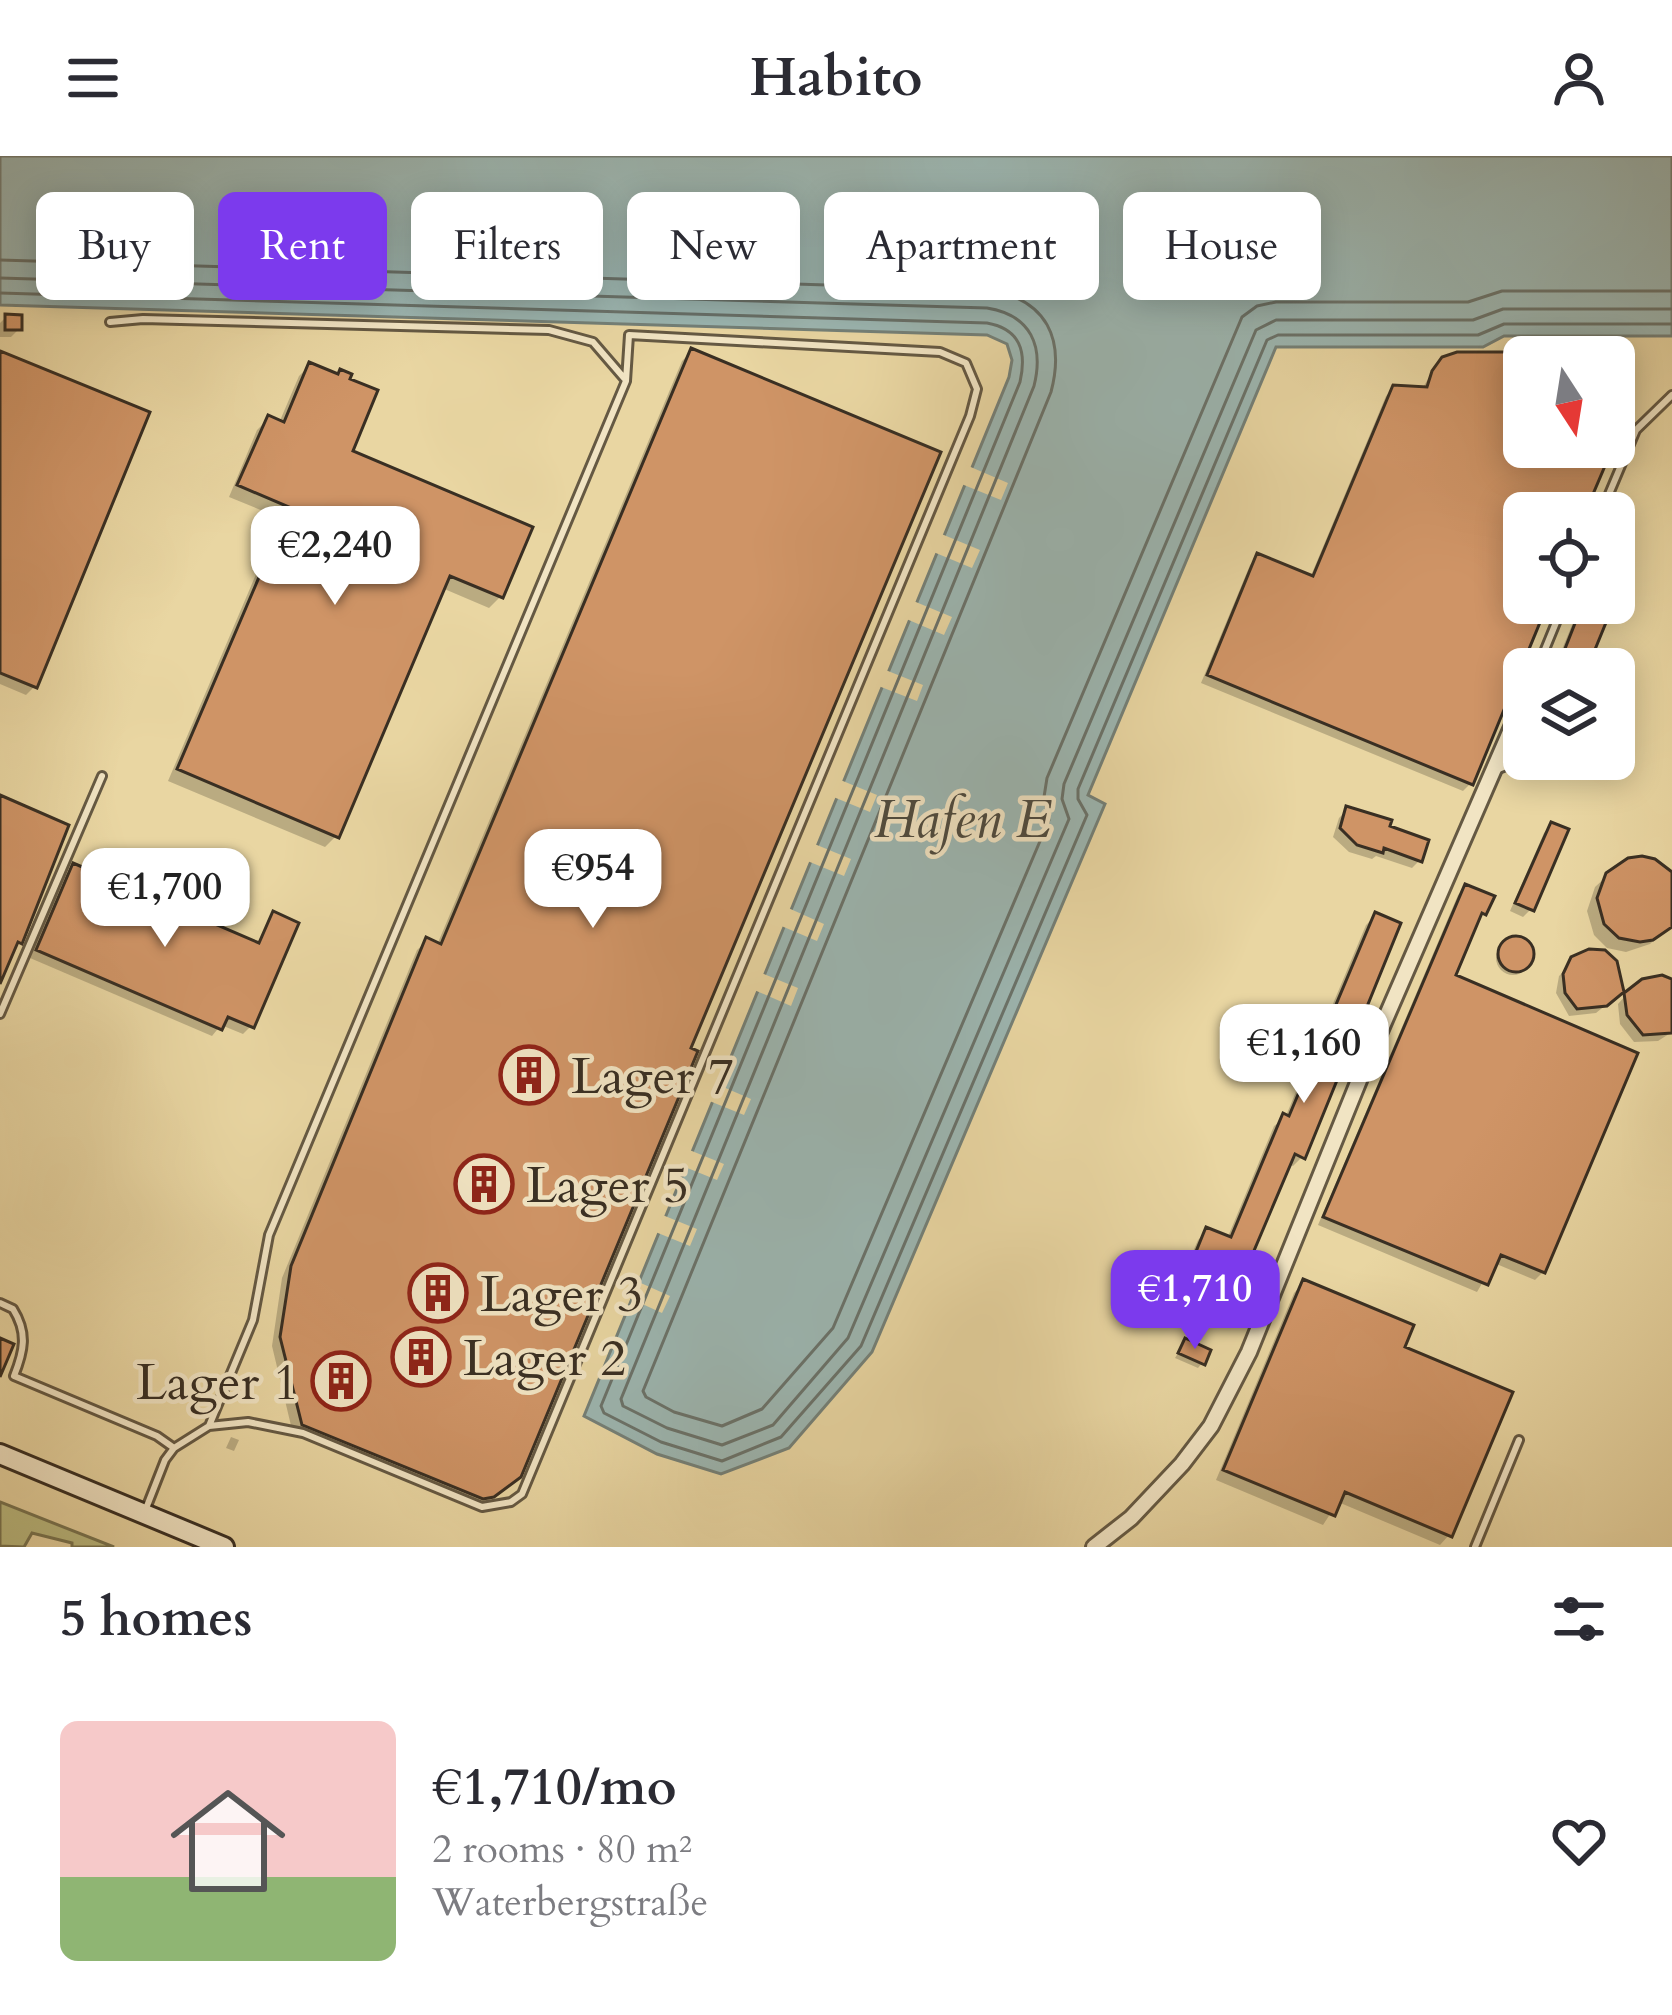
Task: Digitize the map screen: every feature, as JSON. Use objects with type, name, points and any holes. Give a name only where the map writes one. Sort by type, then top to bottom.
[{"type":"street","points":[[1094,1547],[1131,1518],[1182,1464],[1211,1426],[1249,1352],[1364,1068],[1503,746]]},
{"type":"street","points":[[0,1454],[224,1547]]},
{"type":"lane","points":[[110,322],[143,319],[549,330],[593,342],[626,381]]},
{"type":"lane","points":[[144,1514],[174,1448],[208,1426],[248,1422],[303,1433],[482,1507],[511,1502],[522,1494],[953,459],[976,389],[966,364],[940,352],[629,335],[626,381],[269,1235],[253,1320],[208,1426]]},
{"type":"lane","points":[[1610,492],[1636,430],[1672,395]]},
{"type":"lane","points":[[1492,771],[1503,767]]},
{"type":"lane","points":[[0,1015],[102,776]]},
{"type":"lane","points":[[0,1304],[13,1310],[24,1335],[25,1351],[14,1376],[157,1436],[174,1448]]},
{"type":"lane","points":[[1489,1547],[1476,1545],[1519,1440]]},
{"type":"green space","points":[[0,1502],[114,1547],[72,1547],[72,1543],[32,1533],[24,1547],[0,1546]]},
{"type":"water","name":"Hafen E","points":[[0,156],[1672,156],[1672,336],[1503,336],[1483,347],[1276,347],[1088,795],[1105,804],[872,1352],[789,1448],[721,1474],[657,1454],[584,1416],[1009,377],[1012,360],[1007,344],[987,335],[0,305]]},
{"type":"pier","points":[[966,465],[1008,483],[1001,500],[959,483]]},
{"type":"pier","points":[[939,533],[980,550],[972,568],[931,551]]},
{"type":"pier","points":[[911,600],[952,617],[944,635],[904,618]]},
{"type":"pier","points":[[883,669],[923,685],[917,701],[876,685]]},
{"type":"pier","points":[[838,779],[877,795],[870,812],[831,796]]},
{"type":"pier","points":[[812,843],[851,859],[844,876],[805,860]]},
{"type":"pier","points":[[786,907],[824,924],[817,941],[779,925]]},
{"type":"pier","points":[[759,972],[798,988],[791,1006],[752,989]]},
{"type":"pier","points":[[714,1083],[751,1099],[744,1115],[707,1100]]},
{"type":"pier","points":[[687,1149],[724,1164],[717,1180],[680,1165]]},
{"type":"pier","points":[[660,1214],[697,1229],[690,1246],[653,1231]]},
{"type":"pier","points":[[634,1280],[670,1296],[662,1313],[627,1297]]},
{"type":"building","points":[[5,314],[22,315],[22,330],[5,330]]},
{"type":"building","points":[[691,348],[941,452],[691,1048],[698,1051],[521,1477],[494,1497],[483,1499],[302,1425],[280,1337],[291,1266],[426,937],[441,944]]},
{"type":"building","points":[[0,351],[150,412],[37,688],[0,673]]},
{"type":"building","points":[[1457,352],[1503,352],[1503,468],[1604,468],[1594,492],[1503,492],[1503,624],[1539,624],[1529,648],[1503,648],[1503,712],[1473,785],[1207,675],[1257,553],[1313,576],[1393,385],[1427,387],[1442,357]]},
{"type":"building","points":[[309,362],[338,374],[340,369],[352,374],[350,379],[378,390],[353,451],[533,527],[503,598],[450,576],[339,838],[177,769],[289,507],[237,485],[268,415],[284,422]]},
{"type":"building","points":[[1575,624],[1605,624],[1596,648],[1565,648]]},
{"type":"building","points":[[0,795],[69,825],[22,944],[18,942],[0,984]]},
{"type":"building","points":[[1346,806],[1392,820],[1390,826],[1429,840],[1422,862],[1384,848],[1383,853],[1357,845],[1340,828]]},
{"type":"building","points":[[1551,822],[1569,829],[1534,911],[1515,903]]},
{"type":"building","points":[[1642,856],[1672,872],[1672,927],[1653,940],[1640,942],[1619,938],[1604,924],[1597,898],[1606,873],[1628,858]]},
{"type":"building","points":[[73,863],[259,943],[273,911],[299,923],[254,1028],[228,1017],[222,1030],[36,950]]},
{"type":"building","points":[[1465,884],[1495,896],[1486,915],[1482,913],[1456,975],[1638,1053],[1545,1273],[1501,1255],[1488,1285],[1323,1217]]},
{"type":"building","points":[[1375,912],[1401,923],[1305,1159],[1295,1154],[1242,1279],[1193,1259],[1206,1227],[1231,1237],[1283,1113],[1289,1116]]},
{"type":"building","points":[[1516,936],[1528,942],[1534,954],[1528,966],[1516,972],[1504,966],[1498,954],[1504,942]]},
{"type":"building","points":[[1589,949],[1605,950],[1617,961],[1624,992],[1607,1006],[1577,1009],[1565,993],[1563,974],[1571,957]]},
{"type":"building","points":[[1662,975],[1672,979],[1672,1033],[1643,1035],[1627,1015],[1624,993],[1642,979]]},
{"type":"building","points":[[1303,1279],[1414,1325],[1405,1347],[1513,1392],[1452,1537],[1345,1492],[1335,1516],[1223,1470]]},
{"type":"building","points":[[0,1338],[14,1344],[0,1377]]},
{"type":"building","points":[[1185,1338],[1211,1350],[1205,1365],[1178,1353]]},
{"type":"place","name":"Lager 7","points":[[529,1075]]},
{"type":"place","name":"Lager 5","points":[[484,1184]]},
{"type":"place","name":"Lager 3","points":[[438,1293]]},
{"type":"place","name":"Lager 2","points":[[421,1357]]},
{"type":"place","name":"Lager 1","points":[[341,1381]]}]
